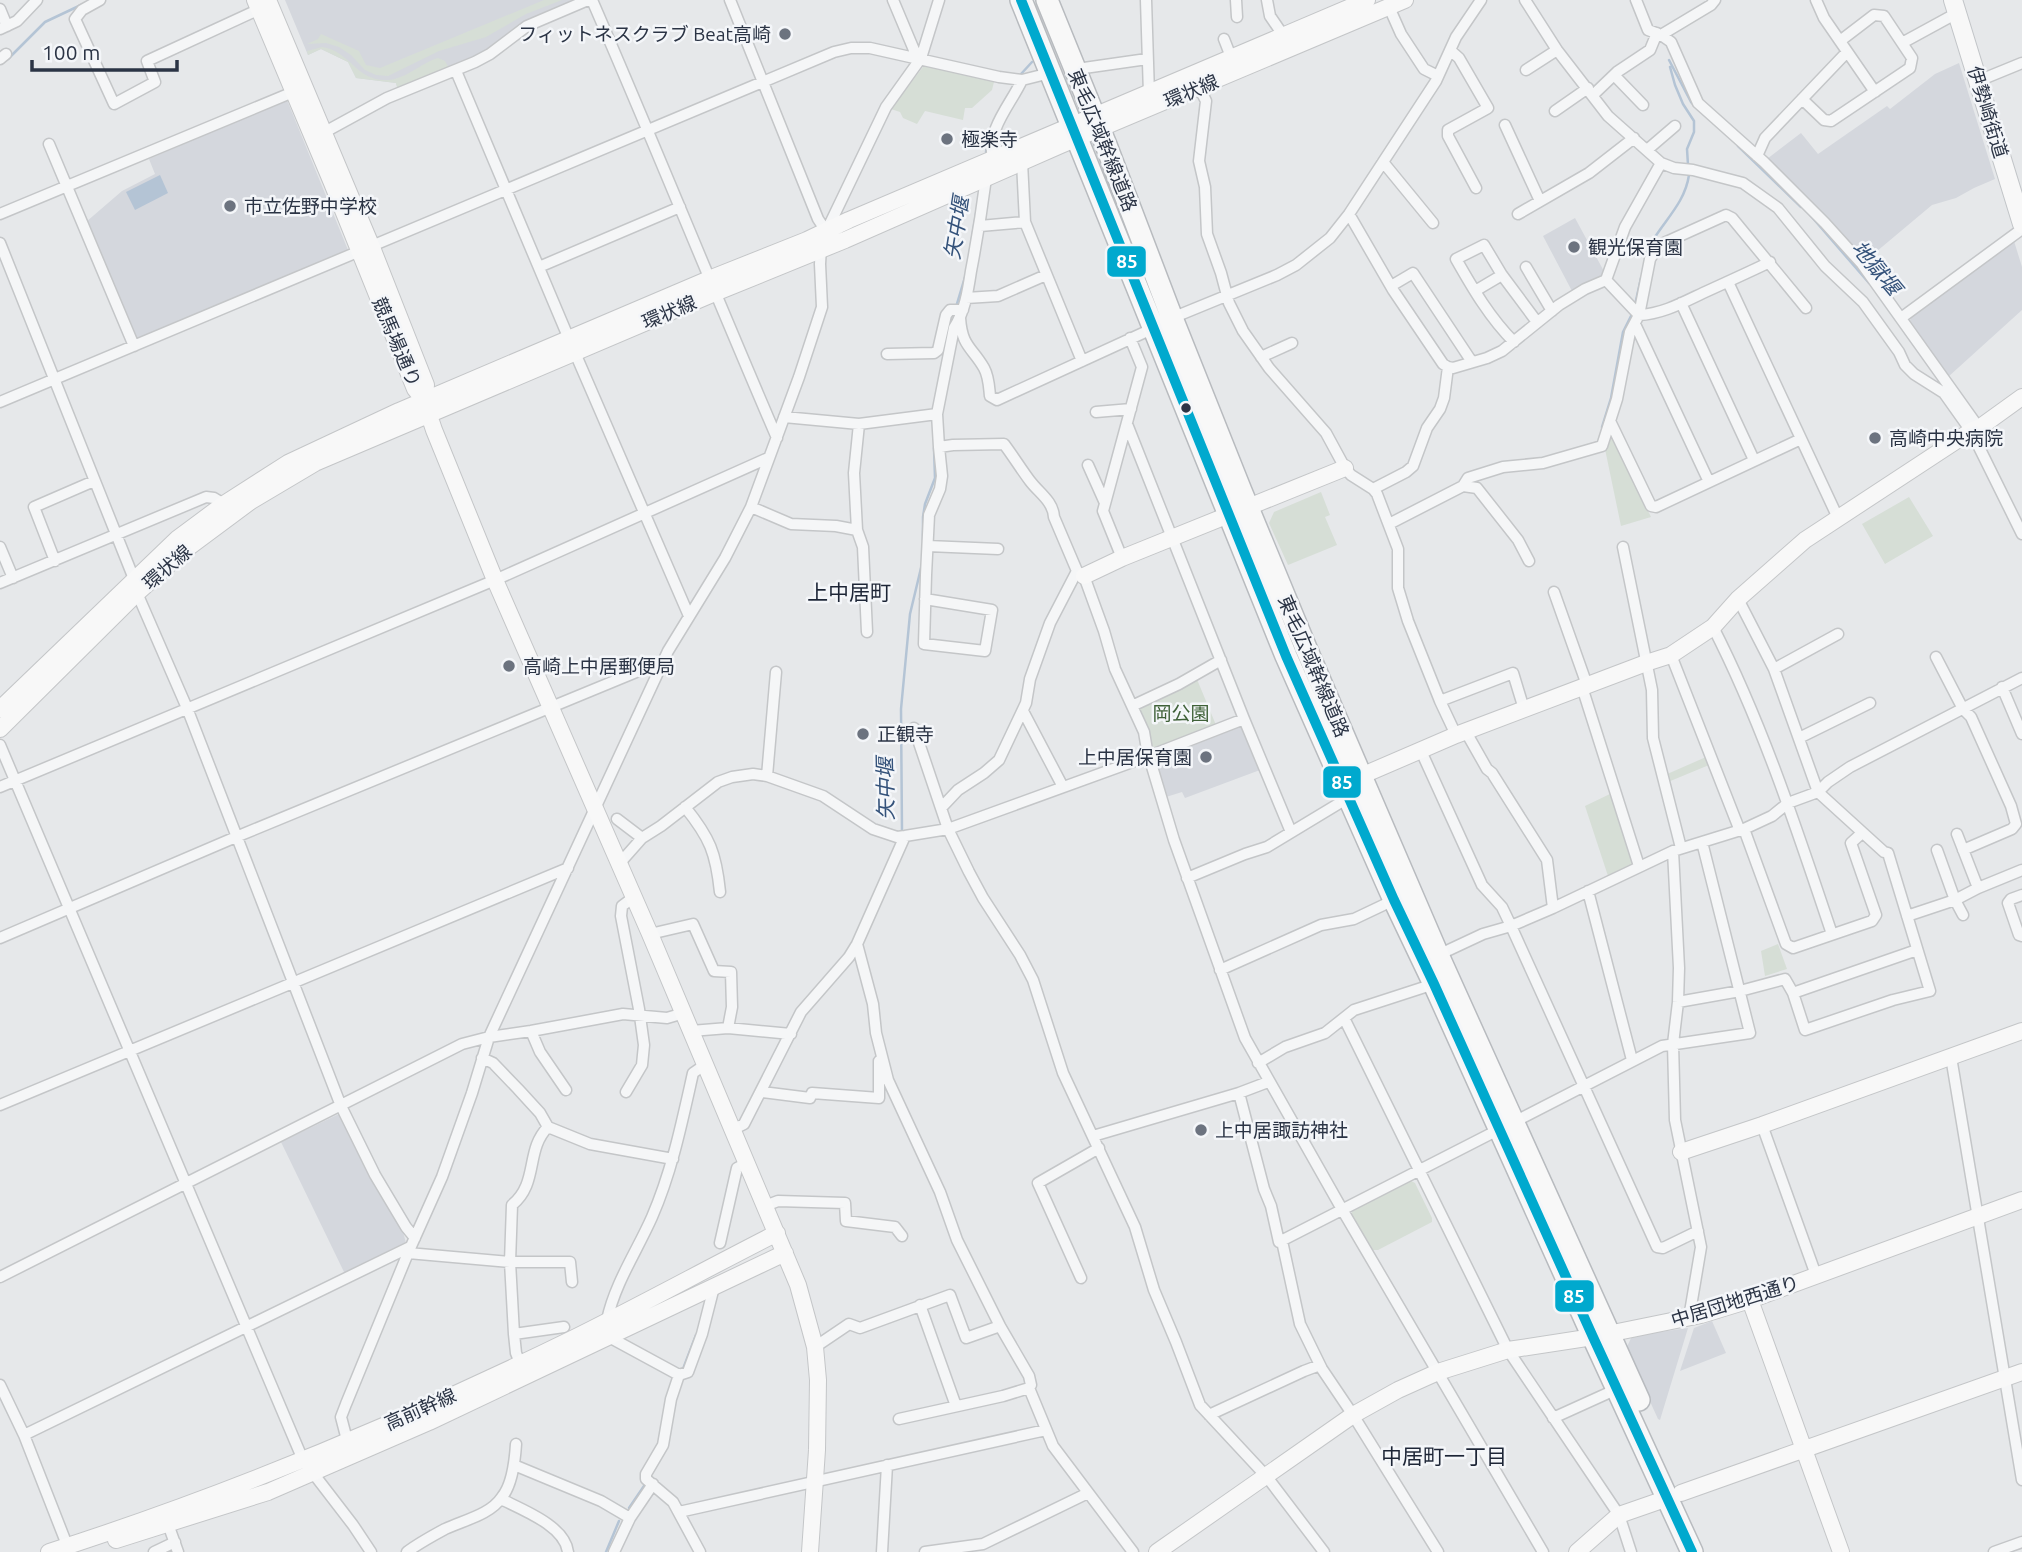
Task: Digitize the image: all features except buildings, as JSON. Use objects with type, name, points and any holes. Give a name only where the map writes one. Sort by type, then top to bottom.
[{"type":"highway","name":"東毛広域幹線道路","points":[[1021,0],[1074,132],[1163,323],[1238,512],[1286,656],[1394,900],[1431,958],[1434,984],[1507,1126]]},
{"type":"highway","name":"東毛広域幹線道路","points":[[1053,3],[1076,72],[1106,145],[1163,323]]},
{"type":"highway","name":"東毛広域幹線道路","points":[[1238,512],[1361,776],[1431,958],[1674,1495],[1692,1552]]},
{"type":"highway","name":"東毛広域幹線道路","points":[[1601,1335],[1617,1389],[1707,1552]]},
{"type":"main road","name":"伊勢崎街道","points":[[1955,7],[2022,227]]},
{"type":"street","points":[[0,9],[4,27],[17,21],[37,0]]},
{"type":"street","points":[[76,0],[82,10]]},
{"type":"street","points":[[100,0],[82,10],[75,19],[114,104],[155,82],[148,61],[263,3]]},
{"type":"street","points":[[323,133],[387,98],[456,71],[489,54],[527,26],[590,0],[649,130],[777,438]]},
{"type":"street","points":[[730,0],[818,219],[826,230]]},
{"type":"street","points":[[893,0],[914,50],[921,58]]},
{"type":"street","points":[[347,1440],[341,1417],[442,1177],[489,1037],[663,662],[725,558],[751,507],[822,307],[820,264],[826,230],[886,107],[921,58],[939,0]]},
{"type":"street","points":[[1146,0],[1149,94]]},
{"type":"street","points":[[1236,0],[1237,17]]},
{"type":"street","points":[[1267,0],[1270,16],[1283,35]]},
{"type":"street","name":"環状線","points":[[1096,123],[1149,94],[1367,0]]},
{"type":"street","name":"環状線","points":[[0,729],[177,539],[224,504],[296,458],[426,408],[712,286],[826,230],[993,158],[1199,87],[1405,0]]},
{"type":"street","points":[[958,312],[965,343],[983,366],[988,376],[990,396],[997,400],[1296,265],[1330,238],[1349,214],[1438,76],[1463,25],[1480,0]]},
{"type":"street","points":[[1525,0],[1557,50],[1608,116],[1661,163],[1674,169],[1693,170],[1743,183],[1778,208],[1825,265],[1863,302],[1899,352],[1905,365],[1944,393],[1974,430]]},
{"type":"street","points":[[1636,0],[1648,30],[1671,42],[1698,103],[1757,156],[1862,264],[1901,318],[1974,430],[2022,534]]},
{"type":"street","points":[[1555,111],[1614,75],[1650,50],[1659,34],[1711,5],[1715,0]]},
{"type":"street","points":[[1816,0],[1824,18],[1875,92]]},
{"type":"street","name":"競馬場通り","points":[[263,3],[425,384],[426,408],[495,580],[734,1129],[808,1316],[815,1347],[818,1392],[810,1552]]},
{"type":"street","points":[[1389,7],[1401,34],[1424,69],[1438,76]]},
{"type":"street","points":[[1902,43],[1955,7]]},
{"type":"street","points":[[1802,99],[1824,120],[1831,121],[1910,68],[1912,58],[1884,16],[1874,15],[1840,41]]},
{"type":"street","points":[[1224,39],[1231,57]]},
{"type":"street","points":[[0,402],[834,52],[870,48],[1022,80],[1050,73]]},
{"type":"street","points":[[1450,50],[1459,58],[1488,108],[1448,130],[1448,136],[1476,188]]},
{"type":"street","points":[[1526,70],[1557,50]]},
{"type":"street","points":[[1757,156],[1765,138],[1847,51]]},
{"type":"street","points":[[1076,72],[1084,68],[1147,58]]},
{"type":"street","points":[[1978,81],[2022,63]]},
{"type":"street","points":[[456,71],[689,615]]},
{"type":"street","points":[[1614,75],[1643,105]]},
{"type":"street","points":[[993,158],[991,148],[998,125],[1022,80]]},
{"type":"street","points":[[1199,87],[1206,101],[1199,161],[1205,187],[1206,234],[1227,296],[1243,331],[1261,357],[1326,433],[1345,468],[1373,489],[1398,549],[1398,588],[1408,621],[1440,701],[1461,734],[1492,773],[1547,860],[1553,908]]},
{"type":"street","points":[[0,214],[299,90]]},
{"type":"street","name":"競馬場通り","points":[[299,90],[323,133],[365,248]]},
{"type":"street","points":[[1504,125],[1539,201]]},
{"type":"street","points":[[1647,150],[1675,126]]},
{"type":"street","name":"環状線","points":[[712,286],[821,249],[1022,162],[1074,132]]},
{"type":"street","points":[[1518,214],[1589,173],[1634,138]]},
{"type":"street","points":[[49,144],[69,186],[134,346]]},
{"type":"street","points":[[1022,162],[1025,222],[1082,361]]},
{"type":"street","points":[[1383,162],[1433,223]]},
{"type":"street","points":[[1349,214],[1391,286],[1443,364],[1454,368],[1502,351],[1552,311],[1585,289],[1606,280],[1625,227],[1661,163]]},
{"type":"street","points":[[925,599],[992,610],[985,651],[924,644],[925,599],[929,515],[940,489],[942,476],[933,414],[958,312],[966,298],[986,178]]},
{"type":"street","points":[[539,267],[680,207]]},
{"type":"street","points":[[1389,524],[1463,486],[1468,478],[1479,473],[1503,467],[1543,463],[1602,446],[1617,399],[1630,332],[1637,320],[1650,259],[1657,248],[1726,215],[1732,218],[1770,262],[1806,308]]},
{"type":"street","points":[[980,226],[1025,222]]},
{"type":"street","points":[[1901,318],[2022,227]]},
{"type":"street","points":[[0,243],[135,586],[187,708],[341,1106],[375,1175],[406,1227],[411,1246]]},
{"type":"street","points":[[1514,342],[1499,327],[1456,259],[1484,246],[1537,322]]},
{"type":"street","points":[[1637,320],[1770,262]]},
{"type":"street","points":[[1526,267],[1552,311]]},
{"type":"street","points":[[1391,286],[1413,273],[1472,362]]},
{"type":"street","points":[[966,298],[998,296],[1046,275]]},
{"type":"street","points":[[1475,291],[1502,275]]},
{"type":"street","points":[[1606,280],[1637,320],[1709,482]]},
{"type":"street","points":[[1728,282],[1838,518]]},
{"type":"street","points":[[1681,303],[1754,460]]},
{"type":"street","points":[[887,354],[934,354],[938,350],[946,315],[958,312]]},
{"type":"street","points":[[1122,558],[1103,511],[1142,366],[1130,338]]},
{"type":"street","points":[[1261,357],[1292,343]]},
{"type":"street","points":[[1373,489],[1413,466],[1427,428],[1440,410],[1448,368]]},
{"type":"street","points":[[1361,776],[1524,709],[1671,655],[1713,627],[1738,599],[1805,540],[2022,397]]},
{"type":"street","name":"環状線","points":[[0,709],[135,586],[262,494],[426,408]]},
{"type":"street","points":[[1096,412],[1131,408]]},
{"type":"street","points":[[784,417],[859,424],[933,414]]},
{"type":"street","points":[[1610,421],[1651,506],[1656,507],[1801,439]]},
{"type":"street","points":[[859,424],[854,473],[857,530],[863,547],[867,632]]},
{"type":"street","points":[[1127,424],[1291,832]]},
{"type":"street","points":[[939,447],[1004,444],[1054,511],[1054,517],[1104,631],[1115,669],[1144,732],[1174,839],[1245,1038],[1268,1082],[1543,1552]]},
{"type":"street","points":[[0,787],[495,580],[768,458]]},
{"type":"street","points":[[1088,465],[1105,503]]},
{"type":"street","points":[[941,808],[958,790],[999,760],[1023,711],[1030,679],[1050,623],[1080,573],[1345,468]]},
{"type":"street","points":[[55,561],[34,506],[94,481]]},
{"type":"street","points":[[1463,486],[1477,488],[1518,540],[1529,561]]},
{"type":"street","points":[[0,583],[206,497],[224,504]]},
{"type":"street","points":[[751,507],[791,524],[857,530]]},
{"type":"street","points":[[928,546],[998,549]]},
{"type":"street","points":[[0,547],[13,578]]},
{"type":"street","points":[[1623,547],[1651,690],[1653,738],[1677,850],[1679,968],[1673,1044],[1675,1120],[1701,1247],[1689,1318]]},
{"type":"street","points":[[1554,592],[1639,866]]},
{"type":"street","points":[[1678,1002],[1740,991],[1786,979],[1805,1030],[1893,1000],[1930,991],[1888,853],[1818,792],[1773,669],[1738,599]]},
{"type":"street","points":[[1713,627],[1738,675],[1787,803],[1832,934]]},
{"type":"street","points":[[1773,669],[1838,634]]},
{"type":"street","points":[[1671,655],[1786,944],[1793,948],[1872,921],[1876,915],[1852,844],[1862,833]]},
{"type":"street","points":[[1936,657],[2017,804],[2016,824],[2012,829],[1962,850]]},
{"type":"street","points":[[1132,706],[1221,660]]},
{"type":"street","points":[[0,938],[236,837],[663,662]]},
{"type":"street","points":[[766,776],[776,672]]},
{"type":"street","points":[[1440,701],[1513,673],[1524,709]]},
{"type":"street","points":[[1431,958],[1483,934],[1511,926],[1553,908],[1677,850],[1742,830],[1772,816],[1787,803],[1818,792],[1850,767],[2022,678]]},
{"type":"street","points":[[2002,687],[2022,734]]},
{"type":"street","points":[[1799,738],[1870,703]]},
{"type":"street","points":[[1023,711],[1063,787]]},
{"type":"street","points":[[619,864],[642,838],[718,782],[732,776],[766,776],[823,796],[873,829],[905,836],[948,829],[1244,719]]},
{"type":"street","points":[[914,728],[948,829],[983,898],[1028,968],[1063,1073],[1135,1227],[1154,1290],[1200,1405],[1267,1477],[1317,1550]]},
{"type":"street","points":[[0,745],[307,1466],[371,1552]]},
{"type":"street","points":[[1421,751],[1482,885],[1502,907],[1657,1247],[1663,1248],[1698,1231]]},
{"type":"street","points":[[1187,877],[1267,848],[1348,798]]},
{"type":"street","points":[[685,807],[704,832],[715,855],[720,892]]},
{"type":"street","points":[[617,819],[642,838]]},
{"type":"street","points":[[1957,834],[1978,888]]},
{"type":"street","points":[[734,1129],[744,1124],[806,1006],[857,944],[905,836]]},
{"type":"street","points":[[1282,1241],[1662,1046],[1750,1033],[1702,842]]},
{"type":"street","points":[[1937,850],[1963,915]]},
{"type":"street","points":[[0,1105],[568,868]]},
{"type":"street","points":[[1907,916],[1955,900],[2022,870]]},
{"type":"street","points":[[1588,891],[1632,1060]]},
{"type":"street","points":[[2022,895],[2008,903],[2019,935],[2022,936]]},
{"type":"street","points":[[626,1092],[642,1065],[644,1045],[621,916],[622,906],[634,897]]},
{"type":"street","points":[[1220,970],[1321,925],[1353,919],[1394,900]]},
{"type":"street","points":[[650,934],[693,924],[713,971],[731,972],[732,1007],[728,1028]]},
{"type":"street","points":[[857,944],[873,1004],[888,1080],[940,1192],[957,1240],[1000,1326],[1029,1376],[1029,1388],[1053,1446],[1133,1552]]},
{"type":"street","points":[[1793,993],[1917,950]]},
{"type":"street","points":[[1258,1063],[1285,1047],[1325,1033],[1354,1010],[1434,984]]},
{"type":"street","points":[[0,1277],[462,1044],[623,1014],[667,1018],[684,1013]]},
{"type":"street","points":[[1344,1018],[1508,1350],[1619,1515],[1631,1552]]},
{"type":"street","points":[[691,1031],[728,1028],[791,1034]]},
{"type":"street","points":[[531,1031],[540,1052],[566,1090]]},
{"type":"street","points":[[1681,1152],[2022,1031]]},
{"type":"street","points":[[762,1092],[810,1098],[812,1093],[879,1098],[879,1044]]},
{"type":"street","points":[[1951,1057],[2022,1480]]},
{"type":"street","points":[[482,1058],[493,1063],[518,1089],[540,1113],[548,1127],[590,1144],[673,1159]]},
{"type":"street","points":[[607,1320],[611,1301],[652,1217],[673,1159],[694,1073],[706,1064]]},
{"type":"street","points":[[1093,1136],[1268,1082]]},
{"type":"street","points":[[1239,1093],[1279,1242],[1282,1241]]},
{"type":"street","points":[[1762,1125],[1816,1275]]},
{"type":"street","points":[[520,1363],[514,1334],[510,1262],[512,1205],[526,1191],[535,1149],[548,1127]]},
{"type":"street","points":[[1081,1278],[1038,1183],[1098,1148]]},
{"type":"street","points":[[720,1242],[737,1168],[747,1163]]},
{"type":"street","name":"中居団地西通り","points":[[1157,1552],[1353,1415],[1398,1390],[1438,1373],[1508,1350],[1689,1318],[1750,1300],[2022,1200]]},
{"type":"street","points":[[765,1206],[778,1201],[845,1203],[846,1221],[895,1227],[902,1236]]},
{"type":"street","name":"高前幹線","points":[[49,1552],[72,1550],[168,1524],[268,1492],[347,1440],[520,1363],[777,1233]]},
{"type":"street","points":[[1282,1241],[1300,1324],[1320,1365],[1438,1552]]},
{"type":"street","points":[[24,1434],[411,1246],[510,1262],[570,1262],[572,1282]]},
{"type":"street","name":"高前幹線","points":[[72,1550],[199,1501],[429,1423],[785,1254]]},
{"type":"street","points":[[609,1337],[679,1375],[688,1372],[702,1334],[714,1287]]},
{"type":"street","points":[[815,1347],[849,1324],[860,1328],[950,1294],[967,1338],[1000,1326]]},
{"type":"street","points":[[1750,1300],[1841,1552]]},
{"type":"street","points":[[920,1305],[956,1406]]},
{"type":"street","points":[[514,1334],[564,1327]]},
{"type":"street","points":[[1209,1415],[1320,1365]]},
{"type":"street","points":[[1577,1552],[1619,1515],[2022,1372]]},
{"type":"street","points":[[679,1375],[671,1399],[663,1445],[646,1474],[646,1479],[667,1496],[679,1512],[700,1552]]},
{"type":"street","points":[[0,1385],[24,1434],[72,1550]]},
{"type":"street","points":[[900,1419],[1029,1388]]},
{"type":"street","points":[[1553,1418],[1617,1389]]},
{"type":"street","points":[[679,1512],[1046,1430]]},
{"type":"street","points":[[407,1552],[428,1538],[486,1511],[502,1499],[514,1465],[516,1444]]},
{"type":"street","points":[[514,1465],[601,1501],[630,1518]]},
{"type":"street","points":[[882,1552],[887,1465]]},
{"type":"street","points":[[614,1552],[630,1518],[653,1484]]},
{"type":"street","points":[[925,1552],[983,1544],[1088,1493]]},
{"type":"street","points":[[502,1499],[555,1529],[564,1537],[568,1552]]},
{"type":"street","points":[[154,1552],[176,1547],[168,1524]]},
{"type":"street","points":[[1994,1552],[2022,1542]]},
{"type":"shaded area","points":[[285,0],[582,0],[487,53],[398,91],[396,83],[356,78],[348,62],[321,49],[308,55]]},
{"type":"shaded area","points":[[1959,63],[1995,179],[1956,198],[1932,205],[1864,262],[1767,159],[1801,133],[1818,154],[1887,106],[1890,109],[1935,74]]},
{"type":"shaded area","points":[[287,100],[348,250],[136,341],[86,222],[122,191],[155,174],[149,159]]},
{"type":"shaded area","points":[[1575,218],[1606,275],[1572,291],[1543,236]]},
{"type":"shaded area","points":[[2014,241],[2022,267],[2022,310],[1948,377],[1910,321],[1911,317]]},
{"type":"shaded area","points":[[1239,726],[1243,728],[1260,770],[1185,798],[1182,792],[1166,797],[1156,765],[1159,760]]},
{"type":"shaded area","points":[[341,1113],[402,1228],[406,1243],[345,1274],[281,1142]]},
{"type":"shaded area","points":[[1712,1321],[1726,1353],[1680,1371],[1694,1328]]},
{"type":"shaded area","points":[[1688,1328],[1660,1420],[1626,1349],[1632,1336]]},
{"type":"green space","points":[[544,0],[562,0],[526,14],[486,37],[439,51],[388,76],[365,70],[339,47],[326,43],[307,44],[318,39],[321,34],[359,51],[366,65],[380,68]]},
{"type":"green space","points":[[322,47],[340,54],[368,76],[377,79],[401,77],[438,58],[445,61],[450,70],[398,91],[396,83],[356,78],[348,62],[321,49],[308,55],[307,51]]},
{"type":"green space","points":[[926,66],[994,82],[992,90],[972,108],[965,108],[963,120],[925,111],[917,124],[891,109]]},
{"type":"green space","points":[[1611,434],[1651,517],[1621,526],[1605,449]]},
{"type":"green space","points":[[1321,492],[1330,515],[1325,517],[1337,545],[1288,565],[1269,523],[1274,512]]},
{"type":"green space","points":[[1909,497],[1933,536],[1885,564],[1862,524]]},
{"type":"green space","name":"岡公園","points":[[1196,677],[1216,725],[1154,752],[1139,709],[1141,705]]},
{"type":"green space","points":[[1706,757],[1709,765],[1668,782],[1665,775]]},
{"type":"green space","points":[[1612,793],[1633,861],[1632,865],[1608,876],[1585,806]]},
{"type":"green space","points":[[1778,944],[1787,969],[1765,976],[1761,951]]},
{"type":"green space","points":[[1409,1180],[1415,1183],[1432,1222],[1378,1250],[1371,1250],[1351,1214],[1354,1208]]},
{"type":"water","points":[[160,175],[168,193],[135,210],[126,192]]},
{"type":"waterway","points":[[8,59],[45,22],[81,5]]},
{"type":"waterway","name":"地獄堰","points":[[1669,60],[1695,106]]},
{"type":"waterway","name":"矢中堰","points":[[1021,74],[1032,62]]},
{"type":"waterway","points":[[1670,67],[1683,104],[1694,121],[1694,132],[1687,149],[1688,165]]},
{"type":"waterway","name":"矢中堰","points":[[986,152],[987,145]]},
{"type":"waterway","name":"地獄堰","points":[[1738,146],[1801,207]]},
{"type":"waterway","points":[[1645,257],[1655,236],[1676,208],[1689,175]]},
{"type":"waterway","name":"矢中堰","points":[[970,250],[977,208]]},
{"type":"waterway","name":"地獄堰","points":[[1811,216],[1869,283]]},
{"type":"waterway","name":"矢中堰","points":[[956,307],[965,277]]},
{"type":"waterway","points":[[1635,305],[1641,278]]},
{"type":"waterway","points":[[1602,427],[1611,398],[1623,332],[1633,312]]},
{"type":"waterway","name":"矢中堰","points":[[923,540],[925,504],[935,478],[934,448]]},
{"type":"waterway","name":"矢中堰","points":[[902,832],[901,709],[910,614],[921,568]]},
{"type":"waterway","name":"矢中堰","points":[[683,1369],[696,1335]]},
{"type":"waterway","name":"矢中堰","points":[[629,1508],[644,1486]]},
{"type":"waterway","name":"矢中堰","points":[[606,1552],[619,1521]]},
{"type":"transit line","name":"85","points":[[1021,0],[1286,656],[1394,900],[1692,1552]]},
{"type":"place","name":"フィットネスクラブ Beat高崎","points":[[785,34]]},
{"type":"place","name":"極楽寺","points":[[947,139]]},
{"type":"place","name":"市立佐野中学校","points":[[230,206]]},
{"type":"place","name":"観光保育園","points":[[1574,247]]},
{"type":"place","name":"高崎中央病院","points":[[1875,438]]},
{"type":"place","name":"高崎上中居郵便局","points":[[509,666]]},
{"type":"place","name":"正観寺","points":[[863,734]]},
{"type":"place","name":"上中居保育園","points":[[1206,757]]},
{"type":"place","name":"上中居諏訪神社","points":[[1201,1130]]},
{"type":"district","name":"上中居町","points":[[849,593]]},
{"type":"district","name":"中居町一丁目","points":[[1444,1457]]}]
